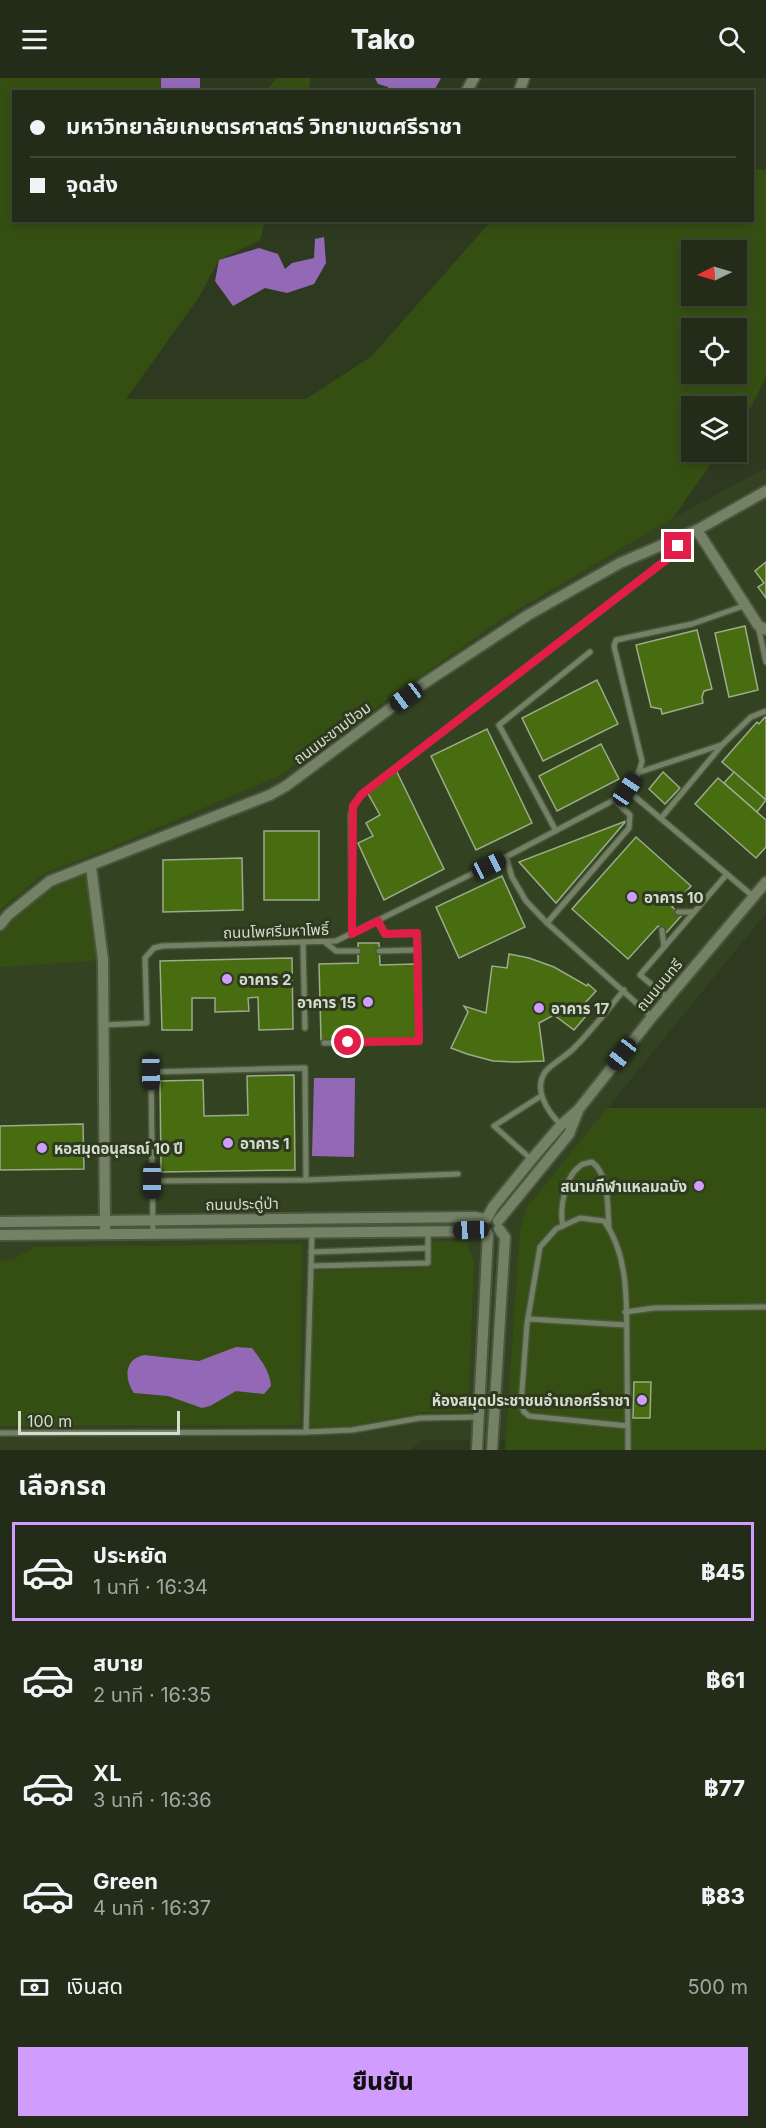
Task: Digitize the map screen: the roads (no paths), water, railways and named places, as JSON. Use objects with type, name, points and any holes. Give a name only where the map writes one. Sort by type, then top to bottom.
[{"type":"street","name":"ถนนมะขามป้อม","points":[[0,925],[8,915],[50,881],[91,867],[270,795],[286,786],[423,684],[528,615],[620,563],[694,532],[766,491]]},
{"type":"street","points":[[694,532],[762,627]]},
{"type":"street","points":[[91,867],[103,960],[105,1234]]},
{"type":"street","name":"ถนนนนทรี","points":[[485,1218],[561,1125],[578,1110],[652,1017],[766,882]]},
{"type":"street","name":"ถนนนนทรี","points":[[499,1225],[570,1134],[578,1110]]},
{"type":"street","name":"ถนนประดู่ป่า","points":[[0,1222],[378,1217],[485,1218]]},
{"type":"street","points":[[477,1450],[483,1340],[485,1232],[482,1226],[485,1218],[492,1217],[505,1237],[492,1450]]},
{"type":"street","points":[[485,1232],[495,1233],[499,1225]]},
{"type":"street","name":"ถนนประดู่ป่า","points":[[0,1235],[485,1232]]},
{"type":"lane","points":[[352,934],[351,815],[353,806],[362,794],[666,560],[694,532]]},
{"type":"lane","points":[[722,745],[640,772],[642,761],[614,646],[616,640],[692,624],[746,605]]},
{"type":"lane","points":[[762,627],[766,662]]},
{"type":"lane","points":[[556,831],[499,725],[590,652]]},
{"type":"lane","points":[[662,818],[722,745],[751,717],[766,711]]},
{"type":"lane","name":"ถนนโพศรีมหาโพธิ์","points":[[104,1025],[147,1023],[145,958],[154,948],[336,941],[506,857],[614,800],[627,790],[640,772]]},
{"type":"lane","points":[[627,790],[754,897]]},
{"type":"lane","points":[[547,923],[629,828],[630,815],[614,800]]},
{"type":"lane","points":[[506,857],[512,877],[526,901],[547,923],[652,1017]]},
{"type":"lane","points":[[668,998],[640,975],[727,874]]},
{"type":"lane","points":[[678,912],[694,912]]},
{"type":"lane","points":[[324,1043],[419,1041],[417,933],[385,934],[378,921]]},
{"type":"lane","points":[[662,930],[664,947]]},
{"type":"lane","points":[[326,943],[336,951],[358,951]]},
{"type":"lane","points":[[303,944],[305,1029]]},
{"type":"lane","points":[[379,951],[418,950]]},
{"type":"lane","points":[[561,1125],[547,1111],[541,1096],[542,1082],[546,1072],[574,1048],[624,990]]},
{"type":"lane","points":[[153,1234],[151,1072],[305,1068],[306,1180]]},
{"type":"lane","points":[[531,1160],[494,1126],[541,1096]]},
{"type":"lane","points":[[563,1226],[560,1216],[573,1172],[580,1165],[592,1162],[600,1169],[604,1178],[609,1228]]},
{"type":"lane","points":[[152,1181],[306,1180],[458,1174]]},
{"type":"lane","points":[[378,1217],[379,1232]]},
{"type":"lane","points":[[628,1426],[529,1416],[524,1412],[521,1404],[528,1319],[540,1246],[556,1229],[580,1218],[604,1221],[613,1234],[624,1272],[626,1312],[628,1426],[628,1450]]},
{"type":"lane","points":[[311,1266],[428,1263],[428,1232]]},
{"type":"lane","points":[[306,1432],[312,1233]]},
{"type":"lane","points":[[311,1252],[428,1248]]},
{"type":"lane","points":[[626,1312],[654,1308],[766,1307]]},
{"type":"lane","points":[[528,1319],[626,1324]]},
{"type":"lane","points":[[483,1340],[499,1340]]},
{"type":"lane","points":[[481,1378],[497,1379]]},
{"type":"lane","points":[[0,1433],[306,1432],[352,1430],[420,1418],[479,1417]]},
{"type":"place","name":"อาคาร 10","points":[[632,897]]},
{"type":"place","name":"อาคาร 2","points":[[227,979]]},
{"type":"place","name":"อาคาร 15","points":[[368,1002]]},
{"type":"place","name":"อาคาร 17","points":[[539,1008]]},
{"type":"place","name":"อาคาร 1","points":[[228,1143]]},
{"type":"place","name":"หอสมุดอนุสรณ์ 10 ปี","points":[[42,1148]]},
{"type":"place","name":"สนามกีฬาแหลมฉบัง","points":[[699,1186]]},
{"type":"place","name":"ห้องสมุดประชาชนอำเภอศรีราชา","points":[[642,1400]]}]
